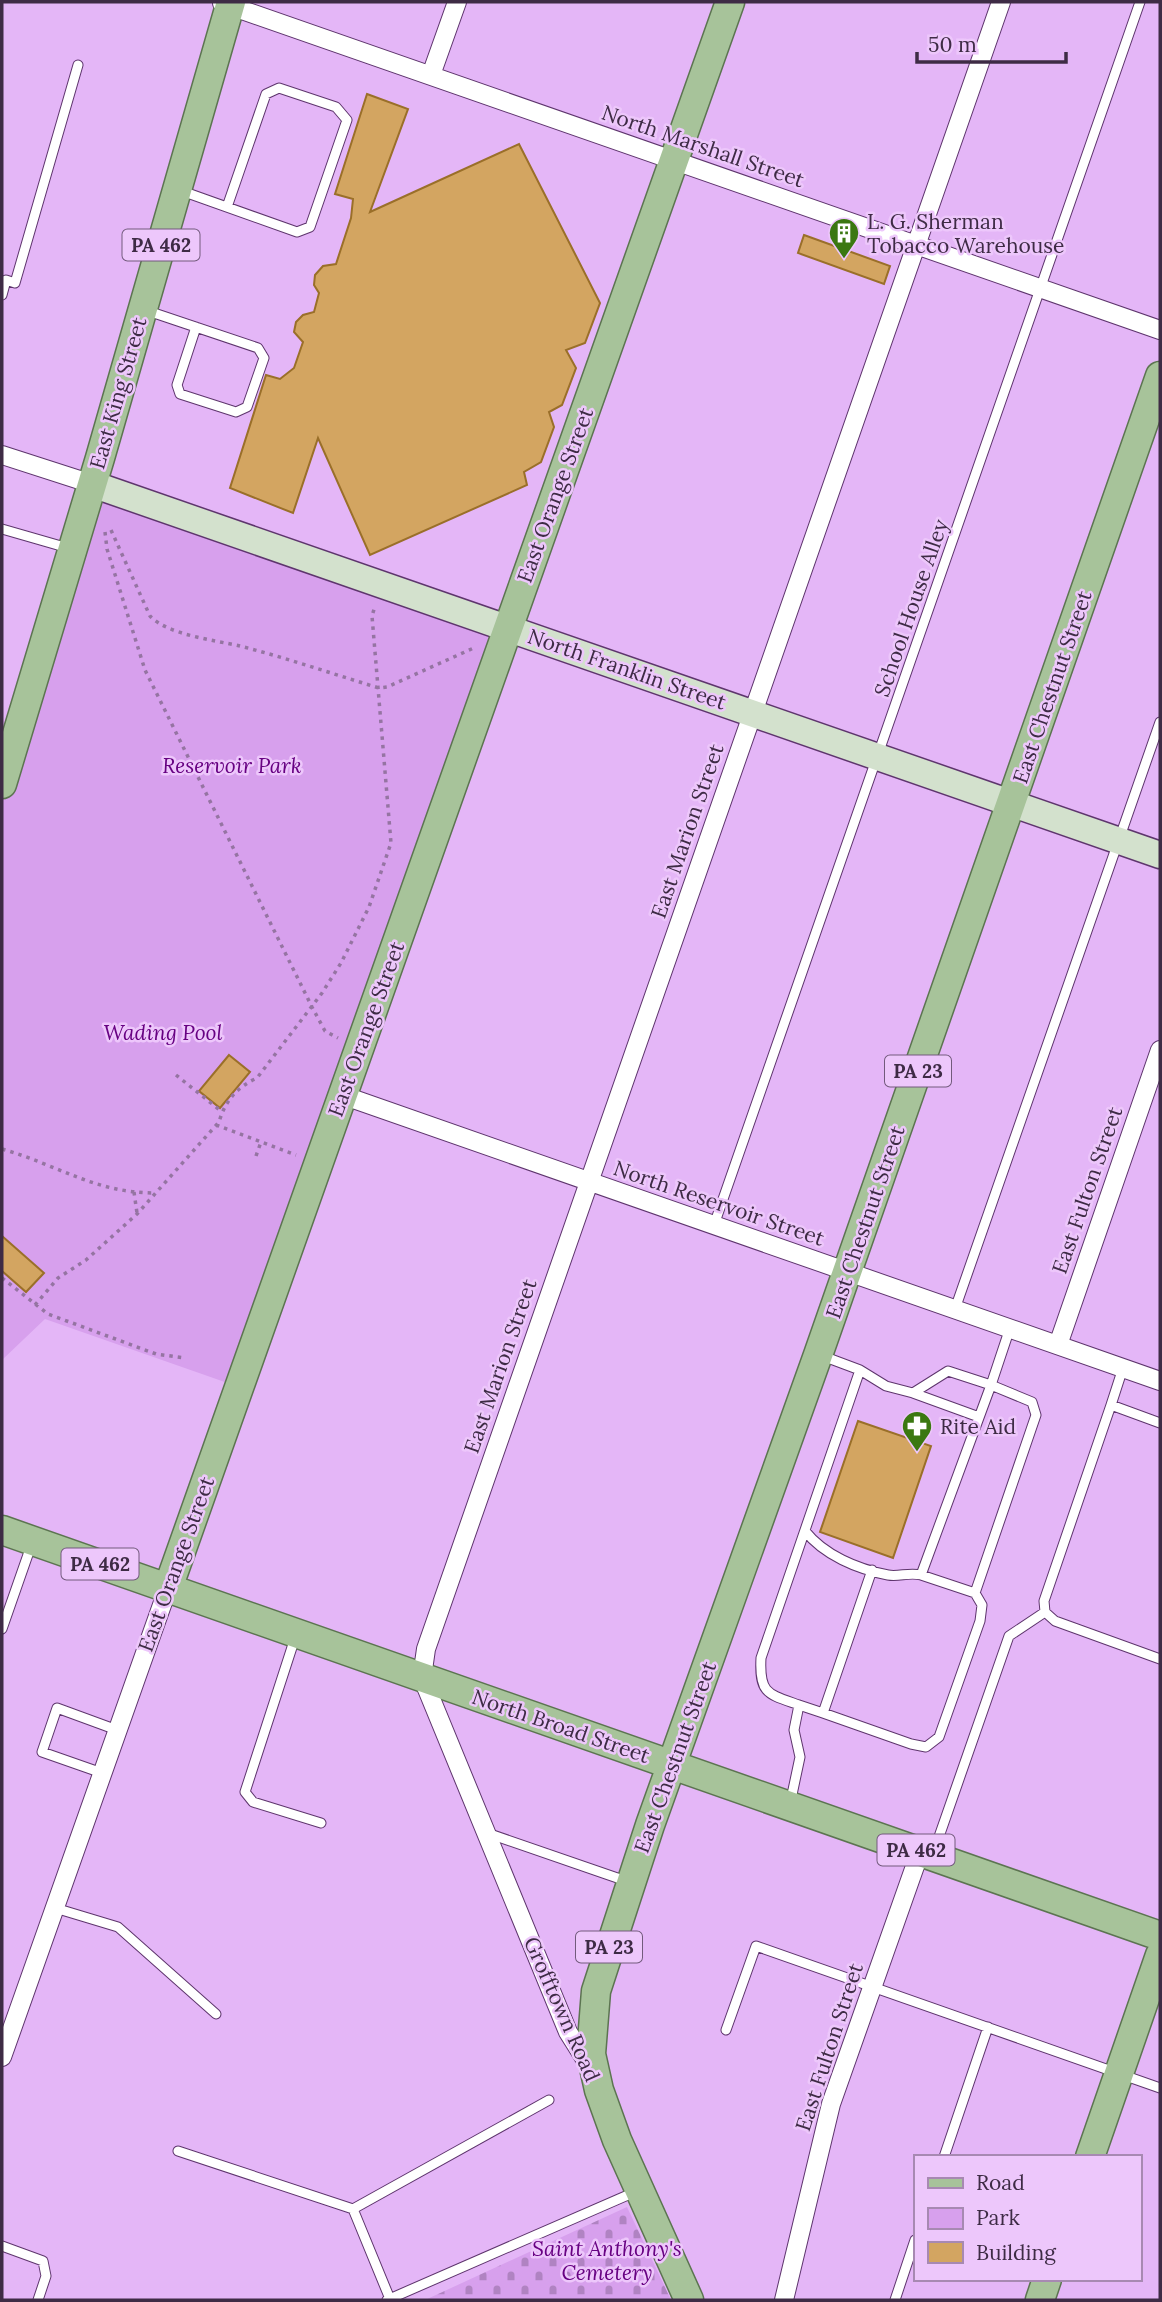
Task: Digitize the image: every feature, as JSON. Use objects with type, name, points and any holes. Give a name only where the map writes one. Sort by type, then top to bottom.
[{"type":"main road","name":"East Orange Street","points":[[168,1588],[730,2]]},
{"type":"main road","name":"East King Street","points":[[2,783],[143,309],[227,3]]},
{"type":"main road","name":"East Chestnut Street","points":[[594,2072],[591,2035],[596,1991],[631,1882],[1160,376]]},
{"type":"main road","name":"North Franklin Street","points":[[92,484],[1160,856]]},
{"type":"main road","name":"North Broad Street","points":[[2,1530],[1160,1936]]},
{"type":"main road","points":[[1091,2155],[1160,1955]]},
{"type":"main road","name":"Grofftown Road","points":[[594,2072],[606,2112],[638,2190],[688,2300]]},
{"type":"main road","points":[[1040,2300],[1046,2281]]},
{"type":"street","points":[[431,75],[457,2]]},
{"type":"street","name":"East Marion Street","points":[[422,1677],[428,1641],[1001,2]]},
{"type":"street","name":"North Marshall Street","points":[[227,3],[1160,330]]},
{"type":"street","points":[[2,455],[92,484]]},
{"type":"street","name":"East Fulton Street","points":[[1058,1345],[1160,1051]]},
{"type":"street","name":"North Reservoir Street","points":[[342,1095],[1160,1381]]},
{"type":"street","name":"East Orange Street","points":[[2,2057],[168,1588]]},
{"type":"street","name":"Grofftown Road","points":[[422,1677],[568,2032],[594,2072]]},
{"type":"street","name":"East Fulton Street","points":[[784,2300],[831,2104],[872,1987],[926,1854]]},
{"type":"lane","name":"School House Alley","points":[[714,1225],[1140,2]]},
{"type":"lane","points":[[2,295],[6,280],[15,283],[78,65]]},
{"type":"lane","points":[[177,189],[227,207],[297,232],[310,227],[347,120],[336,107],[279,88],[266,93],[227,207]]},
{"type":"lane","points":[[143,309],[258,348],[264,358],[247,407],[236,412],[180,394],[177,384],[196,327]]},
{"type":"lane","points":[[2,529],[73,549]]},
{"type":"lane","points":[[955,1309],[1160,722]]},
{"type":"lane","points":[[921,1575],[1010,1328]]},
{"type":"lane","points":[[818,1355],[860,1370],[886,1386],[979,1417]]},
{"type":"lane","points":[[1123,1368],[1044,1601],[1045,1612],[1055,1621],[1160,1659]]},
{"type":"lane","points":[[805,1531],[817,1546],[872,1570],[890,1576],[909,1572],[921,1575],[975,1593],[982,1605],[980,1621],[939,1737],[926,1747],[768,1694],[760,1681],[761,1658],[860,1370]]},
{"type":"lane","points":[[913,1393],[948,1371],[1032,1402],[1036,1415],[975,1593]]},
{"type":"lane","points":[[1111,1405],[1160,1423]]},
{"type":"lane","points":[[2,1629],[33,1541]]},
{"type":"lane","points":[[823,1713],[872,1570]]},
{"type":"lane","points":[[926,1854],[1009,1636],[1045,1612]]},
{"type":"lane","points":[[297,1633],[245,1792],[253,1802],[321,1824]]},
{"type":"lane","points":[[790,1806],[800,1758],[794,1730],[799,1705]]},
{"type":"lane","points":[[102,1773],[41,1752],[57,1708],[117,1730]]},
{"type":"lane","points":[[486,1832],[631,1882]]},
{"type":"lane","points":[[55,1908],[118,1927],[216,2014]]},
{"type":"lane","points":[[726,2030],[756,1945],[1160,2088]]},
{"type":"lane","points":[[945,2155],[988,2028]]},
{"type":"lane","points":[[178,2151],[353,2209],[549,2100]]},
{"type":"lane","points":[[353,2209],[389,2300],[638,2190]]},
{"type":"lane","points":[[895,2300],[914,2243]]},
{"type":"lane","points":[[2,2246],[43,2261],[46,2276],[38,2300]]},
{"type":"path","points":[[111,530],[149,615],[159,623],[214,642],[238,645],[379,688],[387,687],[470,650]]},
{"type":"path","points":[[105,532],[107,549],[145,670],[312,1007],[325,1031],[338,1038]]},
{"type":"path","points":[[34,1305],[58,1278],[101,1248],[137,1214],[216,1125],[221,1111],[243,1083],[257,1078],[312,1007],[341,963],[369,907],[391,843],[372,615]]},
{"type":"path","points":[[176,1075],[221,1111]]},
{"type":"path","points":[[216,1125],[318,1163]]},
{"type":"path","points":[[256,1156],[261,1142]]},
{"type":"path","points":[[2,1149],[43,1162],[90,1184],[155,1193]]},
{"type":"path","points":[[134,1192],[138,1204],[137,1214]]},
{"type":"path","points":[[2,1278],[48,1314],[156,1354],[185,1358]]},
{"type":"green space","name":"Reservoir Park","points":[[92,484],[508,628],[239,1387],[45,1319],[2,1360],[2,784]]},
{"type":"green space","name":"Saint Anthony's Cemetery","points":[[627,2207],[671,2300],[425,2300]]},
{"type":"building","points":[[367,94],[408,109],[370,212],[519,144],[600,303],[585,343],[566,350],[576,368],[562,405],[549,412],[554,427],[541,462],[524,472],[527,485],[370,555],[318,438],[293,513],[230,488],[266,375],[280,379],[294,368],[303,342],[294,332],[296,322],[303,315],[314,312],[319,293],[314,285],[315,275],[323,266],[336,264],[351,218],[353,199],[335,194]]},
{"type":"building","name":"L. G. Sherman Tobacco Warehouse","points":[[804,235],[890,266],[884,284],[798,253]]},
{"type":"building","points":[[229,1055],[250,1072],[220,1108],[199,1091]]},
{"type":"building","points":[[2,1236],[44,1273],[26,1292],[2,1271]]},
{"type":"building","name":"Rite Aid","points":[[858,1421],[931,1446],[893,1558],[820,1532]]},
{"type":"place","name":"L. G. Sherman Tobacco Warehouse","points":[[844,260]]},
{"type":"place","name":"Rite Aid","points":[[917,1453]]},
{"type":"park label","name":"Wading Pool","points":[[163,1032]]}]
